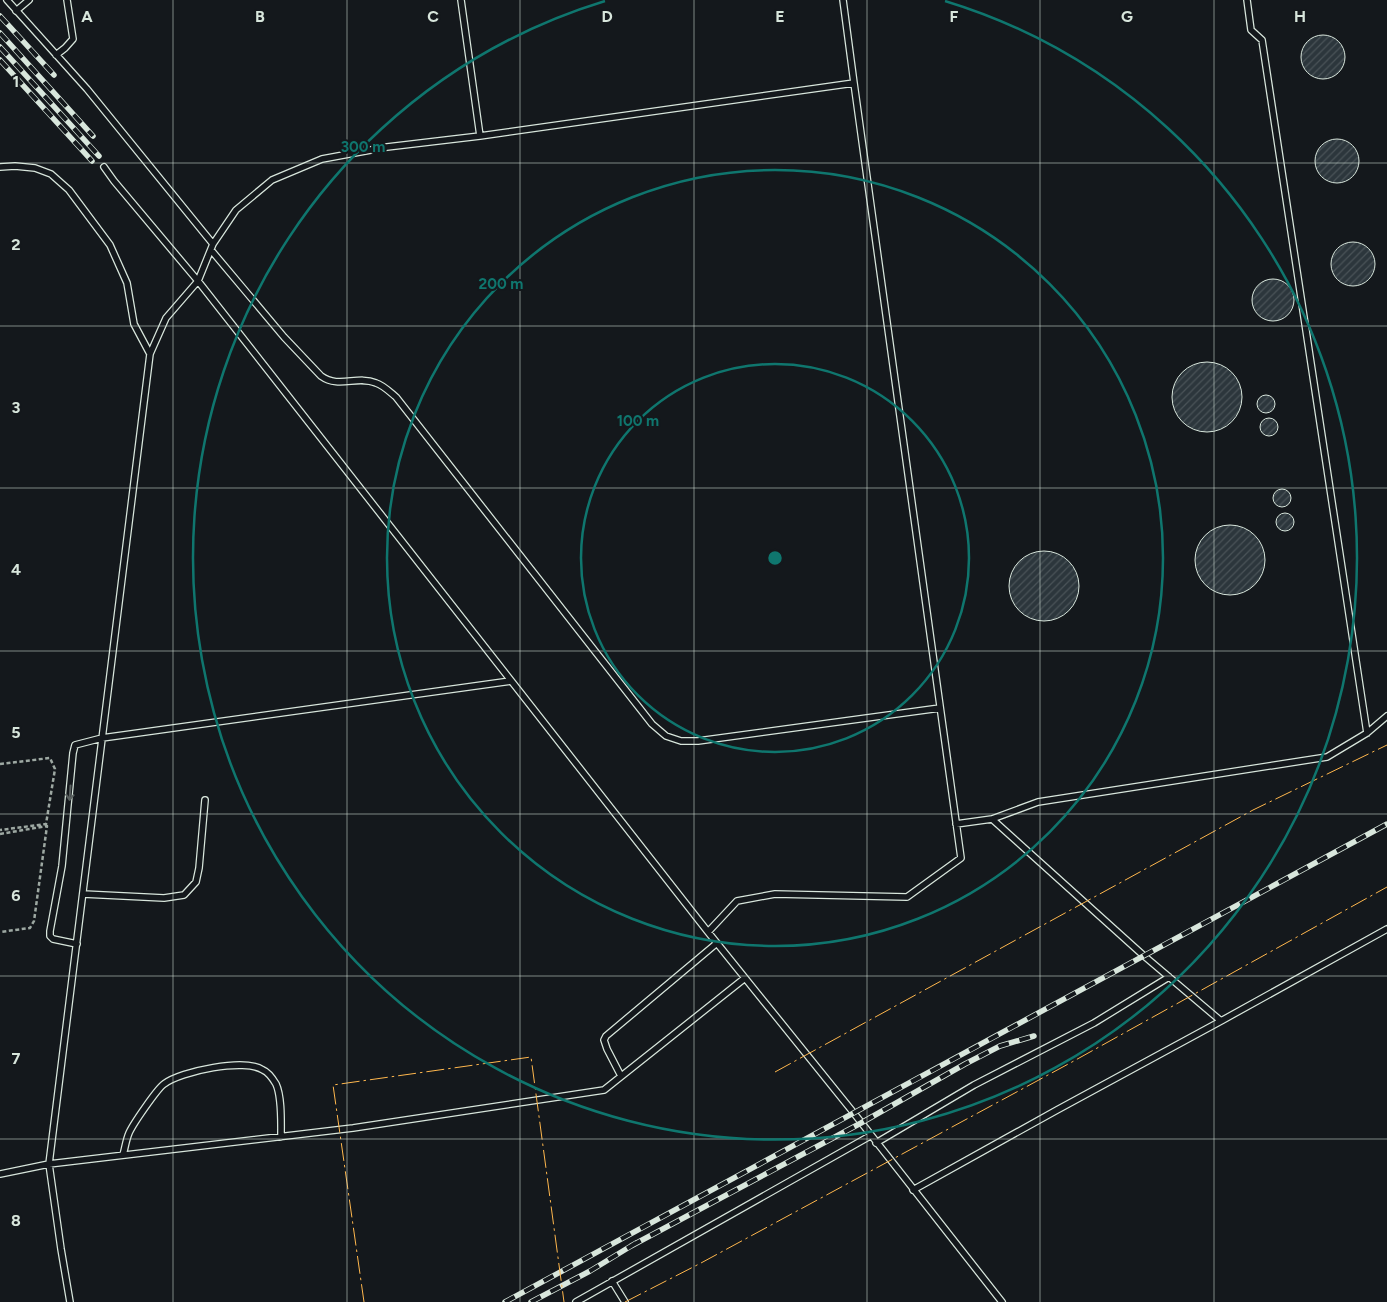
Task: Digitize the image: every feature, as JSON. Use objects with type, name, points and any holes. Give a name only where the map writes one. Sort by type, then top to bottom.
[{"type":"lane","points":[[6,0],[87,89],[284,336],[321,376],[338,382],[369,381],[378,383],[396,397],[652,724],[666,736],[681,740],[698,741],[940,708]]},
{"type":"lane","points":[[16,11],[29,0]]},
{"type":"lane","points":[[56,55],[73,38],[67,0]]},
{"type":"lane","points":[[461,0],[480,136]]},
{"type":"lane","points":[[708,932],[737,901],[775,894],[907,897],[961,858],[843,0]]},
{"type":"lane","points":[[1247,0],[1251,30],[1262,40],[1367,733]]},
{"type":"lane","points":[[70,1302],[60,1249],[49,1164],[150,354],[166,318],[198,281],[212,247],[236,210],[272,180],[322,159],[387,147],[480,136],[854,83]]},
{"type":"lane","points":[[0,168],[15,166],[35,168],[51,174],[69,190],[110,245],[127,283],[134,324],[150,354]]},
{"type":"lane","points":[[104,167],[198,281],[717,944],[1002,1302]]},
{"type":"lane","points":[[77,944],[52,939],[50,936],[62,866],[75,745],[102,738],[511,680]]},
{"type":"lane","points":[[956,824],[992,819],[1038,802],[1328,757],[1367,733],[1387,716]]},
{"type":"lane","points":[[83,894],[164,898],[184,894],[196,882],[205,800]]},
{"type":"lane","points":[[992,819],[1221,1021]]},
{"type":"lane","points":[[913,1190],[1387,929]]},
{"type":"lane","points":[[621,1076],[606,1049],[604,1040],[606,1036],[717,944]]},
{"type":"lane","points":[[876,1143],[974,1085],[1094,1023],[1169,977]]},
{"type":"lane","points":[[0,1174],[49,1164],[353,1128],[604,1090],[745,978]]},
{"type":"lane","points":[[123,1155],[129,1133],[154,1095],[164,1084],[181,1074],[221,1066],[248,1066],[263,1069],[272,1078],[277,1085],[281,1111],[281,1137]]},
{"type":"lane","points":[[576,1302],[870,1136]]},
{"type":"lane","points":[[612,1282],[625,1302]]},
{"type":"path","points":[[0,764],[50,758],[55,769],[46,824],[0,832]]},
{"type":"path","points":[[0,832],[47,826],[34,921],[30,928],[0,932]]},
{"type":"building","points":[[1323,35],[1335,39],[1341,45],[1345,57],[1341,69],[1335,75],[1323,79],[1311,75],[1305,69],[1301,57],[1305,45],[1311,39]]},
{"type":"building","points":[[1337,139],[1349,143],[1355,149],[1359,161],[1355,173],[1349,179],[1337,183],[1325,179],[1319,173],[1315,161],[1319,149],[1325,143]]},
{"type":"building","points":[[1353,242],[1365,246],[1371,252],[1375,264],[1371,276],[1365,282],[1353,286],[1341,282],[1335,276],[1331,264],[1335,252],[1341,246]]},
{"type":"building","points":[[1269,279],[1277,279],[1288,285],[1294,300],[1288,315],[1277,321],[1269,321],[1258,315],[1252,304],[1252,296],[1258,285]]},
{"type":"building","points":[[1207,362],[1220,365],[1232,372],[1239,384],[1242,397],[1239,410],[1232,422],[1220,429],[1207,432],[1194,429],[1182,422],[1175,410],[1172,397],[1175,384],[1182,372],[1194,365]]},
{"type":"building","points":[[1266,395],[1272,398],[1275,404],[1272,410],[1266,413],[1260,410],[1257,404],[1260,398]]},
{"type":"building","points":[[1269,418],[1275,421],[1278,427],[1275,433],[1269,436],[1263,433],[1260,427],[1263,421]]},
{"type":"building","points":[[1282,489],[1288,492],[1291,498],[1288,504],[1282,507],[1276,504],[1273,498],[1276,492]]},
{"type":"building","points":[[1285,513],[1291,516],[1294,522],[1291,528],[1285,531],[1279,528],[1276,522],[1279,516]]},
{"type":"building","points":[[1230,525],[1243,528],[1255,535],[1262,547],[1265,560],[1262,573],[1255,585],[1243,592],[1230,595],[1217,592],[1205,585],[1198,573],[1195,560],[1198,547],[1205,535],[1217,528]]},
{"type":"building","points":[[1044,551],[1057,554],[1069,561],[1076,573],[1079,586],[1076,599],[1069,611],[1057,618],[1044,621],[1031,618],[1019,611],[1012,599],[1009,586],[1012,573],[1019,561],[1031,554]]},
{"type":"railway","points":[[0,16],[54,75]]},
{"type":"railway","points":[[0,33],[93,136]]},
{"type":"railway","points":[[0,47],[99,156]]},
{"type":"railway","points":[[0,60],[92,161]]},
{"type":"railway","points":[[505,1302],[1387,824]]},
{"type":"railway","points":[[631,1246],[861,1123],[965,1064],[1000,1046],[1034,1036]]},
{"type":"railway","points":[[531,1302],[590,1271],[636,1243]]},
{"type":"power","points":[[775,1072],[1253,810],[1387,745]]},
{"type":"power","points":[[625,1302],[701,1263],[1072,1062],[1387,887]]},
{"type":"power","points":[[364,1302],[333,1085],[531,1057],[564,1302]]}]
